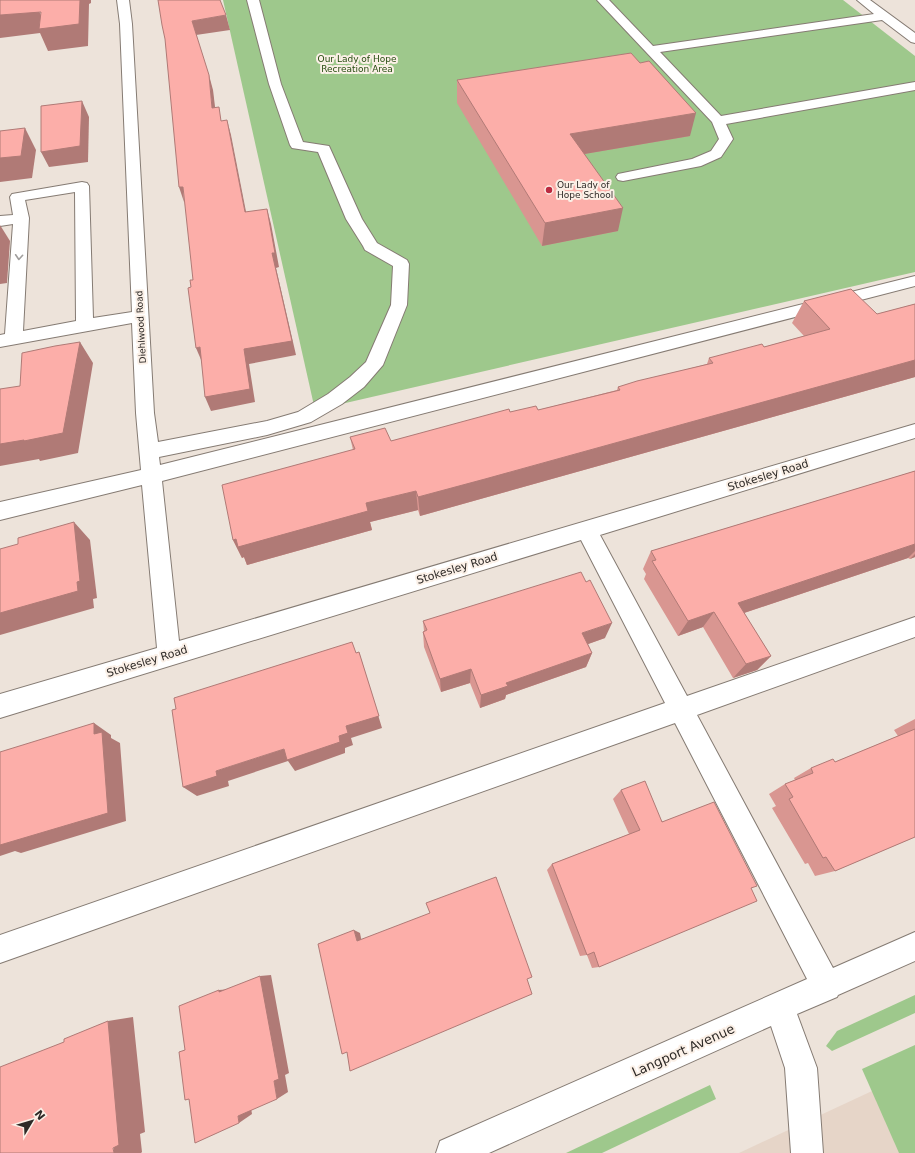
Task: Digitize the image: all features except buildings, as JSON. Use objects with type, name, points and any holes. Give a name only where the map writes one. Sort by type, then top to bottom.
[{"type":"street","name":"Diehlwood Road","points":[[123,0],[126,24],[145,413],[169,654]]},
{"type":"street","points":[[149,451],[267,428],[310,414],[335,399],[357,382],[374,365],[400,305],[401,264],[371,246],[354,219],[324,150],[297,145],[275,84],[254,0]]},
{"type":"street","points":[[603,0],[718,121],[726,139],[716,154],[696,163],[623,177]]},
{"type":"street","points":[[863,0],[915,39]]},
{"type":"street","points":[[650,50],[884,16]]},
{"type":"street","points":[[718,121],[915,86]]},
{"type":"street","points":[[85,326],[82,186],[17,197],[21,218],[7,339],[85,326],[140,316]]},
{"type":"street","points":[[0,221],[21,218]]},
{"type":"street","points":[[0,511],[151,475],[915,281]]},
{"type":"street","name":"Stokesley Road","points":[[0,706],[915,431]]},
{"type":"street","points":[[586,529],[827,987]]},
{"type":"street","points":[[0,949],[915,627]]},
{"type":"street","name":"Langport Avenue","points":[[452,1153],[827,987],[915,946]]},
{"type":"street","points":[[780,1007],[801,1068],[807,1153]]},
{"type":"shaded area","points":[[915,1071],[915,1153],[739,1153]]},
{"type":"green space","name":"Our Lady of Hope Recreation Area","points":[[223,0],[843,0],[915,56],[915,272],[315,410]]},
{"type":"green space","points":[[915,995],[915,1013],[832,1051],[826,1046],[837,1031]]},
{"type":"green space","points":[[915,1045],[915,1153],[899,1153],[862,1069]]},
{"type":"green space","points":[[710,1085],[716,1099],[602,1153],[566,1153]]},
{"type":"place","name":"Our Lady of Hope School","points":[[549,190]]}]
